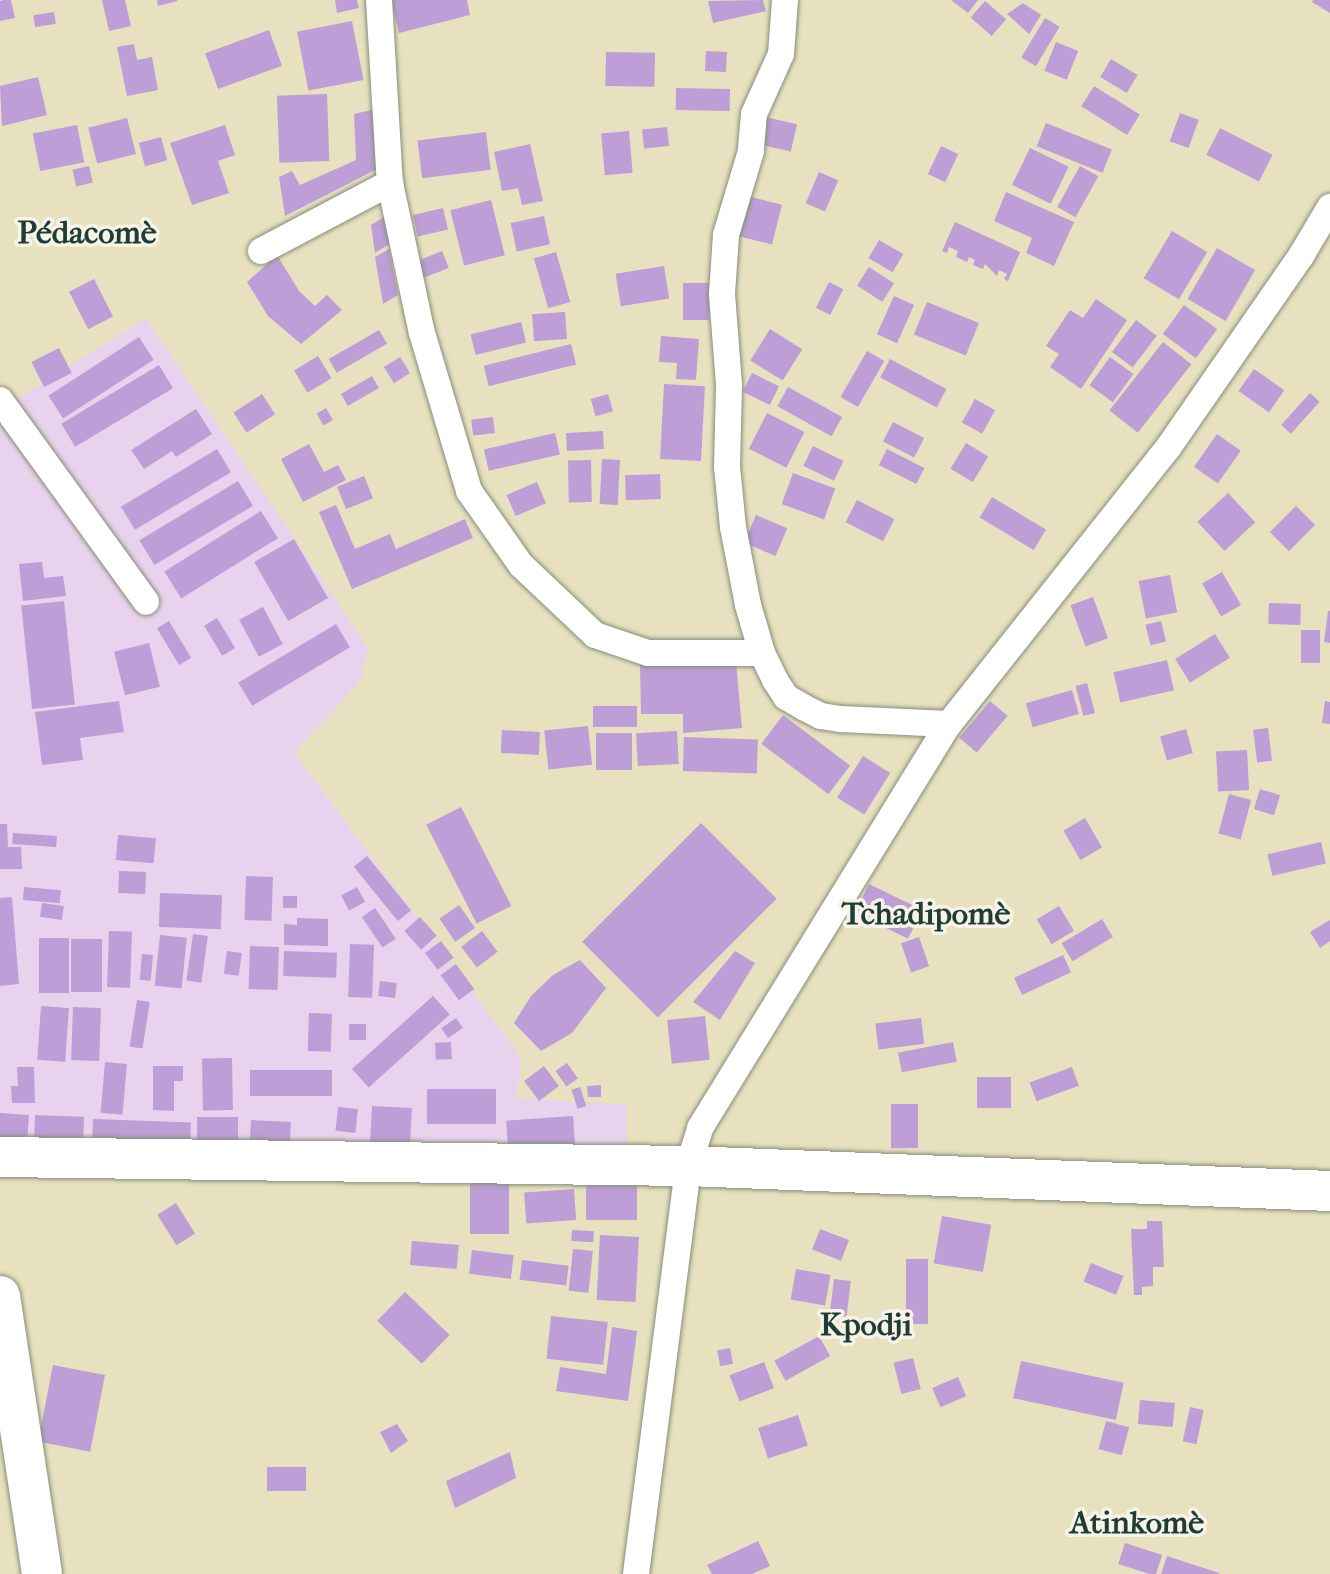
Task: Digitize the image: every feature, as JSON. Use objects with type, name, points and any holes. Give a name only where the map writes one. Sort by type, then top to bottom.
[{"type":"main road","points":[[0,1157],[688,1166],[1330,1191]]},
{"type":"main road","points":[[0,1296],[42,1574]]},
{"type":"main road","points":[[0,1422],[22,1574]]},
{"type":"street","points":[[379,0],[390,183],[422,333],[469,491],[509,551],[595,635],[648,653],[762,653]]},
{"type":"street","points":[[785,0],[781,54],[754,114],[751,151],[726,235],[722,294],[729,385],[727,467],[733,527],[762,653],[786,697],[821,716],[949,724]]},
{"type":"street","points":[[261,251],[390,183]]},
{"type":"street","points":[[636,1574],[688,1166],[700,1128],[949,724],[1168,448],[1301,256],[1330,207]]},
{"type":"street","points":[[0,400],[146,602]]},
{"type":"shaded area","points":[[146,318],[368,648],[361,680],[294,753],[521,1057],[517,1098],[627,1105],[626,1154],[0,1146],[0,410]]},
{"type":"building","points":[[11,0],[15,18],[0,21],[0,1]]},
{"type":"building","points":[[102,0],[125,0],[131,26],[109,31]]},
{"type":"building","points":[[157,0],[177,0],[177,1],[158,6]]},
{"type":"building","points":[[335,0],[357,0],[359,8],[337,13]]},
{"type":"building","points":[[391,0],[467,0],[470,15],[399,33]]},
{"type":"building","points":[[763,0],[766,11],[713,23],[708,1]]},
{"type":"building","points":[[951,0],[978,0],[968,13]]},
{"type":"building","points":[[1330,0],[1330,13],[1312,2]]},
{"type":"building","points":[[985,1],[1006,19],[992,36],[971,18]]},
{"type":"building","points":[[1023,3],[1041,15],[1029,34],[1007,14]]},
{"type":"building","points":[[54,12],[56,24],[35,27],[33,15]]},
{"type":"building","points":[[1045,18],[1060,27],[1036,66],[1021,57]]},
{"type":"building","points":[[352,21],[363,80],[308,91],[297,32]]},
{"type":"building","points":[[269,30],[282,66],[218,89],[205,53]]},
{"type":"building","points":[[1056,42],[1078,51],[1067,80],[1044,71]]},
{"type":"building","points":[[134,44],[137,60],[152,57],[158,90],[127,96],[117,47]]},
{"type":"building","points":[[706,51],[727,52],[726,72],[705,71]]},
{"type":"building","points":[[606,52],[655,53],[654,87],[605,86]]},
{"type":"building","points":[[1111,59],[1138,75],[1127,93],[1100,77]]},
{"type":"building","points":[[38,77],[47,115],[2,126],[0,86]]},
{"type":"building","points":[[1094,86],[1140,115],[1127,135],[1081,106]]},
{"type":"building","points":[[676,88],[730,89],[730,111],[676,110]]},
{"type":"building","points":[[327,94],[329,161],[279,163],[277,96]]},
{"type":"building","points":[[376,109],[381,167],[285,216],[279,177],[292,171],[300,185],[356,160],[354,114]]},
{"type":"building","points":[[1180,113],[1199,120],[1189,148],[1170,141]]},
{"type":"building","points":[[761,116],[797,124],[791,152],[755,143]]},
{"type":"building","points":[[127,118],[136,154],[97,164],[88,128]]},
{"type":"building","points":[[1046,123],[1112,150],[1102,173],[1037,146]]},
{"type":"building","points":[[77,125],[84,162],[40,171],[33,134]]},
{"type":"building","points":[[225,125],[235,155],[218,161],[229,193],[192,205],[170,143]]},
{"type":"building","points":[[667,127],[669,146],[644,149],[642,130]]},
{"type":"building","points":[[1220,128],[1273,155],[1259,182],[1206,155]]},
{"type":"building","points":[[629,131],[633,173],[605,175],[601,133]]},
{"type":"building","points":[[486,132],[491,170],[422,178],[418,140]]},
{"type":"building","points":[[161,137],[167,160],[145,166],[139,143]]},
{"type":"building","points":[[530,144],[543,201],[522,205],[518,188],[502,191],[494,152]]},
{"type":"building","points":[[941,146],[958,154],[945,182],[928,174]]},
{"type":"building","points":[[1030,148],[1069,167],[1051,204],[1012,185]]},
{"type":"building","points":[[89,166],[93,183],[76,186],[72,170]]},
{"type":"building","points":[[1080,166],[1098,176],[1076,217],[1057,207]]},
{"type":"building","points":[[819,172],[838,180],[825,212],[806,203]]},
{"type":"building","points":[[1006,192],[1074,222],[1054,266],[1026,253],[1032,238],[994,221]]},
{"type":"building","points":[[747,196],[782,205],[772,244],[737,236]]},
{"type":"building","points":[[491,200],[505,255],[464,265],[450,210]]},
{"type":"building","points":[[443,208],[448,229],[418,236],[413,215]]},
{"type":"building","points":[[386,216],[391,243],[375,253],[371,225]]},
{"type":"building","points":[[544,216],[550,244],[517,251],[511,223]]},
{"type":"building","points":[[955,222],[1020,252],[1008,281],[1004,279],[1007,274],[999,270],[997,276],[985,264],[983,269],[973,265],[975,260],[969,257],[967,262],[956,257],[958,251],[949,247],[947,253],[942,251]]},
{"type":"building","points":[[1172,231],[1207,252],[1179,299],[1144,278]]},
{"type":"building","points":[[879,240],[903,254],[893,272],[868,258]]},
{"type":"building","points":[[1217,248],[1255,270],[1226,321],[1188,299]]},
{"type":"building","points":[[389,249],[398,295],[383,304],[375,257]]},
{"type":"building","points":[[442,251],[449,268],[419,280],[412,263]]},
{"type":"building","points":[[556,252],[570,302],[548,308],[534,258]]},
{"type":"building","points":[[277,255],[299,291],[315,306],[327,295],[342,310],[301,344],[268,316],[247,282]]},
{"type":"building","points":[[664,266],[669,299],[621,306],[616,274]]},
{"type":"building","points":[[869,267],[894,283],[882,302],[857,285]]},
{"type":"building","points":[[94,279],[113,316],[88,329],[69,292]]},
{"type":"building","points":[[829,282],[843,289],[830,315],[816,308]]},
{"type":"building","points":[[683,283],[709,283],[709,320],[683,320]]},
{"type":"building","points":[[894,296],[914,305],[897,343],[877,334]]},
{"type":"building","points":[[1096,299],[1127,320],[1081,389],[1050,367],[1059,354],[1046,346],[1070,310],[1083,318]]},
{"type":"building","points":[[927,302],[979,323],[966,355],[914,334]]},
{"type":"building","points":[[1184,305],[1217,329],[1196,358],[1163,334]]},
{"type":"building","points":[[565,312],[567,339],[534,341],[532,314]]},
{"type":"building","points":[[1136,320],[1157,336],[1133,368],[1112,352]]},
{"type":"building","points":[[521,322],[526,342],[476,355],[471,335]]},
{"type":"building","points":[[770,329],[802,349],[783,381],[750,360]]},
{"type":"building","points":[[379,330],[387,344],[337,373],[329,359]]},
{"type":"building","points":[[661,336],[699,339],[696,380],[676,379],[677,363],[659,362]]},
{"type":"building","points":[[139,337],[154,360],[63,418],[48,396]]},
{"type":"building","points":[[1163,342],[1191,364],[1138,433],[1109,411]]},
{"type":"building","points":[[571,344],[576,364],[489,386],[484,366]]},
{"type":"building","points":[[59,348],[72,373],[44,387],[31,362]]},
{"type":"building","points":[[867,351],[884,361],[858,407],[840,397]]},
{"type":"building","points":[[318,356],[331,378],[307,393],[294,370]]},
{"type":"building","points":[[400,357],[410,373],[394,383],[384,367]]},
{"type":"building","points":[[1110,357],[1133,374],[1113,402],[1089,385]]},
{"type":"building","points":[[890,359],[947,389],[937,408],[880,378]]},
{"type":"building","points":[[159,365],[173,388],[75,447],[61,424]]},
{"type":"building","points":[[1254,369],[1284,390],[1269,412],[1239,391]]},
{"type":"building","points":[[752,373],[779,386],[770,405],[743,392]]},
{"type":"building","points":[[372,376],[379,388],[348,406],[341,394]]},
{"type":"building","points":[[664,384],[705,386],[701,461],[660,459]]},
{"type":"building","points":[[788,387],[842,417],[832,436],[777,406]]},
{"type":"building","points":[[1310,393],[1320,402],[1291,434],[1281,425]]},
{"type":"building","points":[[262,394],[275,414],[247,433],[233,413]]},
{"type":"building","points":[[608,394],[613,411],[596,416],[591,399]]},
{"type":"building","points":[[975,399],[995,410],[982,434],[962,423]]},
{"type":"building","points":[[326,408],[333,420],[323,426],[316,414]]},
{"type":"building","points":[[196,409],[212,434],[176,457],[172,451],[144,469],[131,450]]},
{"type":"building","points":[[767,413],[804,432],[786,468],[749,449]]},
{"type":"building","points":[[493,417],[495,433],[473,436],[471,420]]},
{"type":"building","points":[[893,422],[924,438],[914,457],[883,442]]},
{"type":"building","points":[[603,431],[604,449],[567,451],[566,433]]},
{"type":"building","points":[[555,433],[560,454],[489,471],[484,449]]},
{"type":"building","points":[[1217,434],[1241,451],[1218,483],[1194,467]]},
{"type":"building","points":[[966,443],[988,456],[973,482],[951,469]]},
{"type":"building","points":[[309,444],[324,472],[338,465],[346,480],[303,502],[281,459]]},
{"type":"building","points":[[813,446],[844,461],[834,481],[803,466]]},
{"type":"building","points":[[217,449],[231,472],[135,530],[121,507]]},
{"type":"building","points":[[887,449],[924,468],[916,484],[879,465]]},
{"type":"building","points":[[602,459],[620,460],[618,505],[600,504]]},
{"type":"building","points":[[568,460],[591,460],[592,502],[569,502]]},
{"type":"building","points":[[793,473],[835,488],[824,519],[782,504]]},
{"type":"building","points":[[660,474],[661,499],[626,500],[625,475]]},
{"type":"building","points":[[364,476],[373,498],[346,509],[337,487]]},
{"type":"building","points":[[238,481],[253,506],[154,565],[139,540]]},
{"type":"building","points":[[537,482],[546,503],[516,516],[507,495]]},
{"type":"building","points":[[1228,493],[1255,522],[1225,551],[1197,522]]},
{"type":"building","points":[[992,497],[1046,529],[1034,550],[980,518]]},
{"type":"building","points":[[857,500],[894,519],[883,541],[846,522]]},
{"type":"building","points":[[336,505],[355,549],[390,534],[396,549],[465,519],[473,538],[352,589],[319,512]]},
{"type":"building","points":[[1296,506],[1315,525],[1289,551],[1270,532]]},
{"type":"building","points":[[261,511],[278,538],[181,599],[164,571]]},
{"type":"building","points":[[756,515],[787,528],[776,556],[744,543]]},
{"type":"building","points":[[294,539],[328,598],[288,621],[254,562]]},
{"type":"building","points":[[42,562],[44,578],[63,576],[66,596],[23,601],[19,564]]},
{"type":"building","points":[[1222,572],[1241,605],[1221,616],[1202,584]]},
{"type":"building","points":[[1170,575],[1177,612],[1146,618],[1139,581]]},
{"type":"building","points":[[1093,597],[1108,638],[1085,647],[1070,605]]},
{"type":"building","points":[[64,601],[75,704],[32,709],[21,605]]},
{"type":"building","points":[[1269,603],[1301,604],[1300,625],[1268,624]]},
{"type":"building","points":[[263,607],[283,644],[259,657],[239,620]]},
{"type":"building","points":[[1330,611],[1330,643],[1324,642]]},
{"type":"building","points":[[217,618],[235,648],[222,656],[204,626]]},
{"type":"building","points":[[169,621],[191,658],[179,665],[157,628]]},
{"type":"building","points":[[1161,621],[1166,641],[1151,645],[1145,625]]},
{"type":"building","points":[[336,624],[350,647],[252,706],[238,683]]},
{"type":"building","points":[[1301,630],[1320,630],[1320,663],[1301,663]]},
{"type":"building","points":[[1215,634],[1230,658],[1190,683],[1175,659]]},
{"type":"building","points":[[149,643],[160,687],[125,695],[114,652]]},
{"type":"building","points":[[1167,660],[1174,690],[1120,703],[1113,672]]},
{"type":"building","points":[[736,662],[742,728],[683,733],[683,714],[641,714],[640,665]]},
{"type":"building","points":[[1087,683],[1095,713],[1083,716],[1075,686]]},
{"type":"building","points":[[1072,690],[1079,714],[1033,727],[1026,703]]},
{"type":"building","points":[[119,701],[124,732],[80,738],[83,760],[42,765],[35,712]]},
{"type":"building","points":[[990,701],[1008,716],[977,753],[959,738]]},
{"type":"building","points":[[1325,701],[1330,702],[1330,724],[1322,723]]},
{"type":"building","points":[[593,706],[637,706],[637,727],[593,727]]},
{"type":"building","points":[[783,715],[850,766],[828,794],[761,744]]},
{"type":"building","points":[[588,726],[592,765],[548,769],[544,731]]},
{"type":"building","points":[[1268,728],[1272,761],[1257,763],[1253,730]]},
{"type":"building","points":[[1186,729],[1193,753],[1167,760],[1160,736]]},
{"type":"building","points":[[502,730],[540,732],[539,755],[501,753]]},
{"type":"building","points":[[677,731],[679,764],[638,766],[636,733]]},
{"type":"building","points":[[596,733],[632,733],[632,770],[596,770]]},
{"type":"building","points":[[684,737],[758,740],[757,774],[683,771]]},
{"type":"building","points":[[1247,750],[1249,790],[1218,792],[1216,752]]},
{"type":"building","points":[[863,756],[890,773],[864,815],[837,798]]},
{"type":"building","points":[[1260,789],[1280,795],[1274,815],[1254,809]]},
{"type":"building","points":[[1229,794],[1251,800],[1241,840],[1218,834]]},
{"type":"building","points":[[461,807],[511,906],[477,924],[426,825]]},
{"type":"building","points":[[1085,818],[1102,847],[1080,860],[1063,830]]},
{"type":"building","points":[[701,823],[777,899],[658,1017],[582,942]]},
{"type":"building","points":[[0,824],[7,824],[8,847],[21,847],[22,869],[0,869]]},
{"type":"building","points":[[13,833],[57,836],[56,847],[12,844]]},
{"type":"building","points":[[118,835],[156,838],[154,863],[116,860]]},
{"type":"building","points":[[1321,842],[1326,863],[1272,876],[1267,854]]},
{"type":"building","points":[[367,856],[411,910],[398,921],[354,867]]},
{"type":"building","points":[[119,871],[146,872],[145,894],[118,893]]},
{"type":"building","points":[[246,876],[273,877],[271,921],[244,920]]},
{"type":"building","points":[[869,884],[922,910],[908,939],[855,913]]},
{"type":"building","points":[[24,887],[61,890],[60,903],[23,900]]},
{"type":"building","points":[[357,887],[365,902],[349,910],[341,895]]},
{"type":"building","points":[[160,893],[222,895],[221,929],[159,927]]},
{"type":"building","points":[[283,896],[297,896],[297,908],[283,908]]},
{"type":"building","points":[[12,897],[19,984],[0,986],[0,898]]},
{"type":"building","points":[[42,903],[64,906],[62,920],[40,917]]},
{"type":"building","points":[[459,905],[475,928],[455,942],[439,919]]},
{"type":"building","points":[[1059,906],[1074,931],[1052,944],[1037,919]]},
{"type":"building","points":[[375,908],[396,939],[382,948],[362,917]]},
{"type":"building","points":[[420,917],[437,936],[421,950],[404,931]]},
{"type":"building","points":[[297,918],[328,919],[328,946],[284,945],[284,924],[297,925]]},
{"type":"building","points":[[1102,919],[1113,937],[1073,961],[1062,943]]},
{"type":"building","points":[[1330,920],[1330,941],[1320,948],[1310,932]]},
{"type":"building","points":[[109,931],[132,932],[130,988],[107,987]]},
{"type":"building","points":[[482,931],[498,952],[477,967],[461,947]]},
{"type":"building","points":[[193,934],[208,936],[201,983],[186,981]]},
{"type":"building","points":[[160,935],[187,938],[182,989],[155,986]]},
{"type":"building","points":[[919,937],[929,966],[911,972],[901,943]]},
{"type":"building","points":[[39,938],[69,938],[69,993],[39,993]]},
{"type":"building","points":[[71,939],[102,939],[102,992],[71,992]]},
{"type":"building","points":[[441,941],[454,958],[438,970],[425,953]]},
{"type":"building","points":[[350,944],[374,945],[372,998],[348,997]]},
{"type":"building","points":[[250,946],[279,947],[277,990],[248,989]]},
{"type":"building","points":[[227,951],[242,953],[239,976],[224,974]]},
{"type":"building","points":[[284,951],[337,953],[336,978],[283,976]]},
{"type":"building","points":[[735,951],[755,963],[720,1020],[693,1002]]},
{"type":"building","points":[[142,954],[153,955],[151,981],[140,980]]},
{"type":"building","points":[[1063,955],[1071,972],[1022,995],[1014,978]]},
{"type":"building","points":[[580,960],[606,988],[572,1033],[541,1051],[514,1023],[531,996],[553,975]]},
{"type":"building","points":[[456,964],[474,989],[459,1000],[441,975]]},
{"type":"building","points":[[380,981],[397,983],[395,998],[378,996]]},
{"type":"building","points":[[433,996],[450,1015],[369,1088],[352,1069]]},
{"type":"building","points":[[137,1000],[150,1002],[142,1048],[130,1046]]},
{"type":"building","points":[[41,1006],[69,1008],[65,1062],[37,1060]]},
{"type":"building","points":[[73,1007],[101,1008],[99,1061],[71,1060]]},
{"type":"building","points":[[309,1013],[332,1014],[331,1052],[308,1051]]},
{"type":"building","points":[[705,1016],[710,1060],[672,1064],[667,1020]]},
{"type":"building","points":[[456,1018],[463,1028],[448,1038],[441,1028]]},
{"type":"building","points":[[921,1018],[924,1044],[879,1049],[875,1024]]},
{"type":"building","points":[[349,1024],[366,1024],[366,1040],[349,1040]]},
{"type":"building","points":[[451,1042],[452,1059],[436,1060],[435,1043]]},
{"type":"building","points":[[953,1042],[957,1062],[902,1072],[898,1053]]},
{"type":"building","points":[[232,1058],[233,1110],[203,1111],[202,1059]]},
{"type":"building","points":[[105,1062],[127,1064],[122,1115],[101,1113]]},
{"type":"building","points":[[567,1063],[578,1079],[566,1087],[556,1071]]},
{"type":"building","points":[[153,1066],[183,1066],[183,1081],[174,1081],[174,1111],[153,1110]]},
{"type":"building","points":[[544,1066],[559,1086],[539,1101],[524,1081]]},
{"type":"building","points":[[17,1067],[34,1067],[35,1103],[12,1103],[11,1086],[18,1086]]},
{"type":"building","points":[[1072,1067],[1079,1086],[1037,1101],[1030,1082]]},
{"type":"building","points":[[250,1070],[332,1070],[332,1096],[250,1096]]},
{"type":"building","points":[[977,1077],[1011,1077],[1011,1108],[977,1108]]},
{"type":"building","points":[[601,1085],[601,1097],[588,1097],[587,1086]]},
{"type":"building","points":[[580,1087],[586,1106],[578,1109],[571,1090]]},
{"type":"building","points":[[427,1089],[496,1089],[496,1124],[427,1124]]},
{"type":"building","points":[[891,1104],[918,1104],[918,1148],[891,1148]]},
{"type":"building","points":[[372,1106],[412,1108],[410,1145],[370,1143]]},
{"type":"building","points":[[338,1107],[358,1109],[355,1133],[335,1131]]},
{"type":"building","points":[[0,1113],[29,1115],[27,1142],[0,1140]]},
{"type":"building","points":[[35,1115],[84,1117],[83,1146],[34,1144]]},
{"type":"building","points":[[573,1116],[575,1147],[508,1152],[506,1121]]},
{"type":"building","points":[[197,1117],[238,1117],[238,1148],[197,1148]]},
{"type":"building","points":[[93,1119],[191,1122],[190,1144],[92,1141]]},
{"type":"building","points":[[251,1120],[291,1122],[290,1149],[250,1147]]},
{"type":"building","points":[[470,1173],[509,1173],[509,1234],[470,1234]]},
{"type":"building","points":[[586,1185],[637,1185],[637,1220],[586,1220]]},
{"type":"building","points":[[574,1189],[576,1220],[526,1223],[524,1192]]},
{"type":"building","points":[[176,1203],[195,1234],[176,1245],[157,1215]]},
{"type":"building","points":[[942,1216],[991,1225],[983,1272],[934,1263]]},
{"type":"building","points":[[1147,1221],[1162,1221],[1164,1267],[1153,1267],[1153,1286],[1142,1287],[1142,1295],[1134,1295],[1131,1229],[1147,1229]]},
{"type":"building","points":[[820,1229],[849,1240],[841,1261],[812,1250]]},
{"type":"building","points":[[572,1230],[594,1231],[593,1242],[571,1241]]},
{"type":"building","points":[[600,1235],[639,1237],[636,1302],[597,1300]]},
{"type":"building","points":[[412,1241],[459,1245],[457,1269],[410,1265]]},
{"type":"building","points":[[573,1249],[593,1251],[589,1293],[569,1291]]},
{"type":"building","points":[[472,1250],[514,1255],[511,1279],[469,1274]]},
{"type":"building","points":[[906,1259],[928,1259],[928,1324],[906,1324]]},
{"type":"building","points":[[522,1260],[569,1266],[566,1286],[520,1280]]},
{"type":"building","points":[[1091,1263],[1123,1276],[1116,1295],[1084,1282]]},
{"type":"building","points":[[796,1269],[830,1275],[825,1306],[791,1300]]},
{"type":"building","points":[[834,1279],[851,1281],[846,1317],[830,1315]]},
{"type":"building","points":[[405,1292],[450,1335],[422,1364],[377,1321]]},
{"type":"building","points":[[551,1316],[608,1322],[603,1365],[547,1359]]},
{"type":"building","points":[[612,1327],[637,1331],[628,1401],[556,1391],[560,1367],[606,1374]]},
{"type":"building","points":[[819,1336],[830,1356],[786,1381],[774,1361]]},
{"type":"building","points":[[730,1348],[733,1364],[720,1366],[717,1350]]},
{"type":"building","points":[[913,1358],[921,1389],[901,1394],[894,1363]]},
{"type":"building","points":[[1021,1361],[1124,1383],[1116,1420],[1013,1398]]},
{"type":"building","points":[[764,1362],[774,1388],[739,1401],[729,1375]]},
{"type":"building","points":[[53,1365],[105,1375],[90,1452],[38,1442]]},
{"type":"building","points":[[958,1377],[966,1396],[940,1407],[932,1388]]},
{"type":"building","points":[[1140,1400],[1175,1403],[1173,1427],[1138,1424]]},
{"type":"building","points":[[1190,1407],[1204,1410],[1196,1444],[1183,1441]]},
{"type":"building","points":[[798,1415],[808,1445],[768,1458],[758,1428]]},
{"type":"building","points":[[1106,1421],[1129,1427],[1122,1455],[1098,1449]]},
{"type":"building","points":[[397,1424],[408,1441],[391,1453],[380,1432]]},
{"type":"building","points":[[510,1452],[516,1478],[455,1508],[446,1481]]},
{"type":"building","points":[[267,1467],[306,1467],[306,1491],[267,1491]]},
{"type":"building","points":[[758,1541],[770,1566],[752,1574],[712,1574],[707,1565]]},
{"type":"building","points":[[1125,1543],[1162,1555],[1156,1574],[1118,1564]]},
{"type":"building","points":[[1167,1556],[1219,1573],[1219,1574],[1161,1574]]},
{"type":"district","name":"Pédacomè","points":[[87,233]]},
{"type":"district","name":"Tchadipomè","points":[[926,914]]},
{"type":"district","name":"Kpodji","points":[[866,1325]]},
{"type":"district","name":"Atinkomè","points":[[1137,1523]]}]
